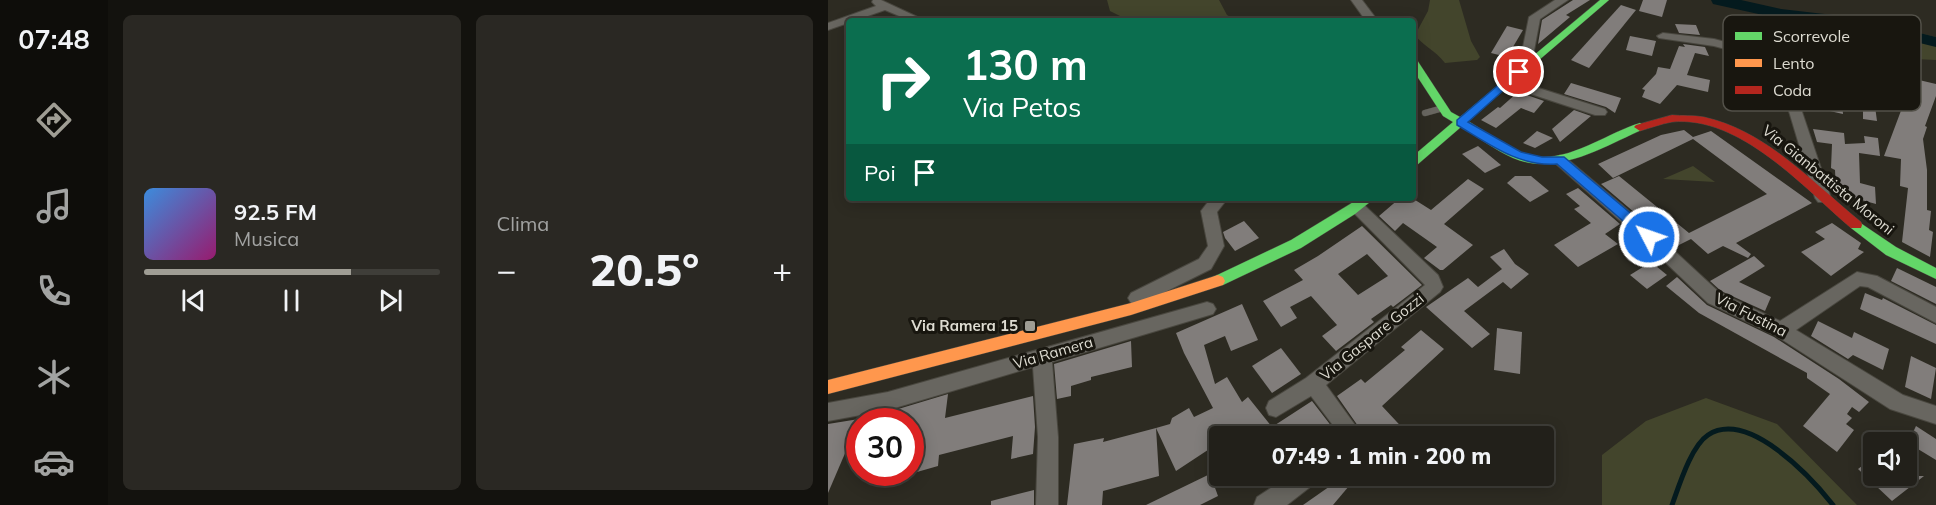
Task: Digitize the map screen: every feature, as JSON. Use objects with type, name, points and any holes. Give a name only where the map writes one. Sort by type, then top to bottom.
[{"type":"main road","points":[[1416,160],[1605,0]]},
{"type":"main road","points":[[1416,67],[1447,114],[1517,155],[1542,161],[1560,160]]},
{"type":"main road","name":"Via Gianbattista Moroni","points":[[1560,160],[1660,119],[1698,119],[1728,126],[1753,140],[1890,251],[1936,274]]},
{"type":"main road","name":"Via Ramera","points":[[828,387],[1096,319],[1238,275],[1304,242],[1363,202]]},
{"type":"street","points":[[871,0],[913,18]]},
{"type":"street","points":[[1356,0],[1370,18]]},
{"type":"street","points":[[1532,62],[1527,57],[1535,17],[1563,0]]},
{"type":"street","points":[[852,18],[885,6]]},
{"type":"street","points":[[828,27],[846,20]]},
{"type":"street","points":[[1663,36],[1723,46]]},
{"type":"street","points":[[1507,82],[1600,112]]},
{"type":"street","points":[[1795,111],[1823,198]]},
{"type":"street","name":"Via Fustina","points":[[1560,160],[1649,237],[1714,298],[1781,330],[1898,402],[1936,416]]},
{"type":"street","name":"Via Ramera","points":[[1096,319],[1205,264],[1216,246],[1209,210],[1217,201]]},
{"type":"street","name":"Via Gaspare Gozzi","points":[[1276,408],[1313,384],[1434,287],[1432,280],[1363,202]]},
{"type":"street","points":[[1781,330],[1857,279],[1871,281],[1936,316]]},
{"type":"street","name":"Via Ramera","points":[[828,412],[894,400],[1207,309]]},
{"type":"street","points":[[1042,356],[1048,437],[1047,505]]},
{"type":"street","points":[[894,400],[902,368]]},
{"type":"street","points":[[1313,384],[1345,426]]},
{"type":"street","points":[[1265,505],[1293,486]]},
{"type":"lane","points":[[1425,113],[1443,108]]},
{"type":"green space","points":[[1107,0],[1219,0],[1227,15],[1232,18],[1122,18],[1110,11]]},
{"type":"green space","points":[[1430,0],[1459,0],[1471,41],[1480,57],[1477,60],[1445,63],[1416,36],[1428,11]]},
{"type":"green space","points":[[1921,33],[1936,37],[1936,60],[1921,59]]},
{"type":"green space","points":[[1693,166],[1715,182],[1663,179]]},
{"type":"green space","points":[[1706,398],[1777,424],[1857,505],[1602,505],[1602,455],[1646,421]]},
{"type":"building","points":[[1573,0],[1590,0],[1566,15],[1570,17],[1538,44],[1542,20]]},
{"type":"building","points":[[1643,0],[1667,0],[1662,17],[1639,11]]},
{"type":"building","points":[[1621,5],[1636,10],[1589,68],[1571,60]]},
{"type":"building","points":[[1675,24],[1696,25],[1700,35],[1679,33]]},
{"type":"building","points":[[1507,26],[1523,30],[1507,57],[1491,53]]},
{"type":"building","points":[[1630,36],[1656,41],[1652,56],[1626,50]]},
{"type":"building","points":[[1683,44],[1705,47],[1709,56],[1695,53],[1687,75],[1710,80],[1708,92],[1677,85],[1660,104],[1642,97],[1645,90],[1642,89],[1656,74],[1658,67],[1670,69],[1679,46],[1685,47]]},
{"type":"building","points":[[1921,80],[1936,84],[1936,96],[1925,126],[1927,127],[1923,139],[1927,170],[1927,210],[1931,211],[1929,230],[1933,232],[1930,257],[1902,242],[1908,188],[1900,186],[1901,159],[1884,156],[1901,111],[1921,111]]},
{"type":"building","points":[[1571,83],[1621,98],[1615,113],[1606,107],[1564,94]]},
{"type":"building","points":[[1518,92],[1544,101],[1534,113],[1521,108],[1496,128],[1481,120],[1498,107],[1500,108]]},
{"type":"building","points":[[1574,110],[1591,116],[1560,142],[1552,129]]},
{"type":"building","points":[[1863,111],[1876,111],[1877,121],[1863,119]]},
{"type":"building","points":[[1813,129],[1844,133],[1845,144],[1865,143],[1864,136],[1878,138],[1880,156],[1859,153],[1860,183],[1875,187],[1876,204],[1836,193],[1835,170],[1831,168],[1832,144],[1817,142]]},
{"type":"building","points":[[1684,130],[1693,137],[1711,131],[1812,203],[1736,243],[1751,254],[1748,258],[1723,246],[1708,254],[1691,239],[1675,247],[1601,184],[1619,176],[1689,233],[1767,194],[1693,139],[1613,178],[1598,164],[1661,135]]},
{"type":"building","points":[[1537,131],[1553,138],[1535,148],[1523,143]]},
{"type":"building","points":[[1478,146],[1501,165],[1485,173],[1462,154]]},
{"type":"building","points":[[1515,176],[1531,176],[1549,191],[1530,202],[1507,183]]},
{"type":"building","points":[[1468,179],[1484,189],[1444,224],[1473,245],[1443,270],[1424,258],[1437,247],[1403,223],[1395,231],[1379,216],[1396,201],[1416,201],[1431,210]]},
{"type":"building","points":[[1578,188],[1620,224],[1605,234],[1618,244],[1578,267],[1554,245],[1591,223],[1574,209],[1580,206],[1566,194]]},
{"type":"building","points":[[1244,221],[1259,238],[1235,251],[1223,232]]},
{"type":"building","points":[[1832,223],[1861,243],[1858,249],[1864,252],[1831,276],[1801,252],[1825,239],[1815,232]]},
{"type":"building","points":[[1362,226],[1422,285],[1393,307],[1391,305],[1371,319],[1374,322],[1336,351],[1322,336],[1337,325],[1311,296],[1290,307],[1297,318],[1281,327],[1263,301],[1303,280],[1294,270]],"holes":[[[1367,254],[1388,276],[1358,295],[1338,274]]]},
{"type":"building","points":[[1504,249],[1515,264],[1529,274],[1511,289],[1503,282],[1464,311],[1490,334],[1472,348],[1426,307],[1468,278],[1478,287],[1502,269],[1490,257]]},
{"type":"building","points":[[1754,256],[1765,266],[1739,282],[1771,297],[1765,311],[1721,291],[1710,281]]},
{"type":"building","points":[[1651,262],[1667,275],[1647,289],[1630,275]]},
{"type":"building","points":[[1897,268],[1936,287],[1936,304],[1891,281]]},
{"type":"building","points":[[1677,277],[1707,305],[1774,337],[1839,379],[1869,402],[1859,412],[1852,407],[1847,414],[1852,418],[1846,424],[1854,430],[1837,452],[1803,426],[1830,394],[1807,378],[1807,373],[1699,313],[1666,286]]},
{"type":"building","points":[[1865,293],[1882,300],[1883,298],[1936,325],[1936,344],[1860,309]]},
{"type":"building","points":[[1242,304],[1258,340],[1231,351],[1225,336],[1204,345],[1215,384],[1227,377],[1242,402],[1248,397],[1271,426],[1209,426],[1209,449],[1176,471],[1156,428],[1170,424],[1172,418],[1189,408],[1194,417],[1213,408],[1176,333]]},
{"type":"building","points":[[1818,321],[1852,338],[1854,332],[1889,349],[1883,370],[1853,355],[1848,359],[1811,336]]},
{"type":"building","points":[[1497,328],[1522,332],[1520,374],[1494,370]]},
{"type":"building","points":[[1421,330],[1444,349],[1382,406],[1401,426],[1358,426],[1337,396],[1361,379],[1365,383],[1405,350],[1401,347]]},
{"type":"building","points":[[1131,341],[1132,367],[1091,377],[1091,380],[1071,386],[1071,396],[1057,399],[1054,364]]},
{"type":"building","points":[[1281,348],[1301,374],[1272,393],[1252,366]]},
{"type":"building","points":[[1911,356],[1936,368],[1931,399],[1905,387]]},
{"type":"building","points":[[948,394],[945,418],[1033,396],[1035,427],[1033,454],[1011,459],[1013,436],[939,455],[938,466],[924,470],[924,408],[902,408]]},
{"type":"building","points":[[1312,401],[1331,426],[1274,426]]},
{"type":"building","points":[[846,421],[846,451],[828,493],[828,424]]},
{"type":"building","points":[[1916,426],[1936,439],[1936,460],[1917,448],[1917,432],[1913,432]]},
{"type":"building","points":[[1156,428],[1159,476],[1103,491],[1102,505],[1067,505],[1074,444],[1104,438],[1103,442]]},
{"type":"building","points":[[1209,474],[1209,486],[1214,486],[1218,496],[1200,505],[1146,505]]},
{"type":"building","points":[[1330,486],[1349,486],[1333,505],[1303,505]]},
{"type":"building","points":[[1876,486],[1911,486],[1892,501]]},
{"type":"building","points":[[1034,490],[1034,505],[991,505],[991,501]]},
{"type":"waterway","points":[[1719,0],[1790,15]]},
{"type":"waterway","points":[[1921,38],[1936,42]]},
{"type":"waterway","points":[[1672,505],[1686,467],[1696,448],[1708,435],[1724,429],[1741,431],[1759,438],[1777,450],[1810,479],[1833,505]]},
{"type":"traffic: fast","points":[[1416,159],[1605,0]]},
{"type":"traffic: fast","points":[[1416,67],[1447,114],[1517,155],[1533,160],[1560,160],[1640,127]]},
{"type":"traffic: fast","points":[[1218,281],[1296,244],[1364,201]]},
{"type":"traffic: fast","points":[[1856,225],[1891,251],[1936,274]]},
{"type":"traffic: slow","points":[[828,387],[1131,309],[1218,281]]},
{"type":"traffic: jam","points":[[1640,127],[1672,119],[1702,120],[1730,129],[1757,144],[1783,163],[1856,225]]},
{"type":"place","name":"Via Ramera 15","points":[[1030,326]]},
{"type":"route","points":[[1519,72],[1461,123],[1517,155],[1533,160],[1560,160],[1649,237]]}]
